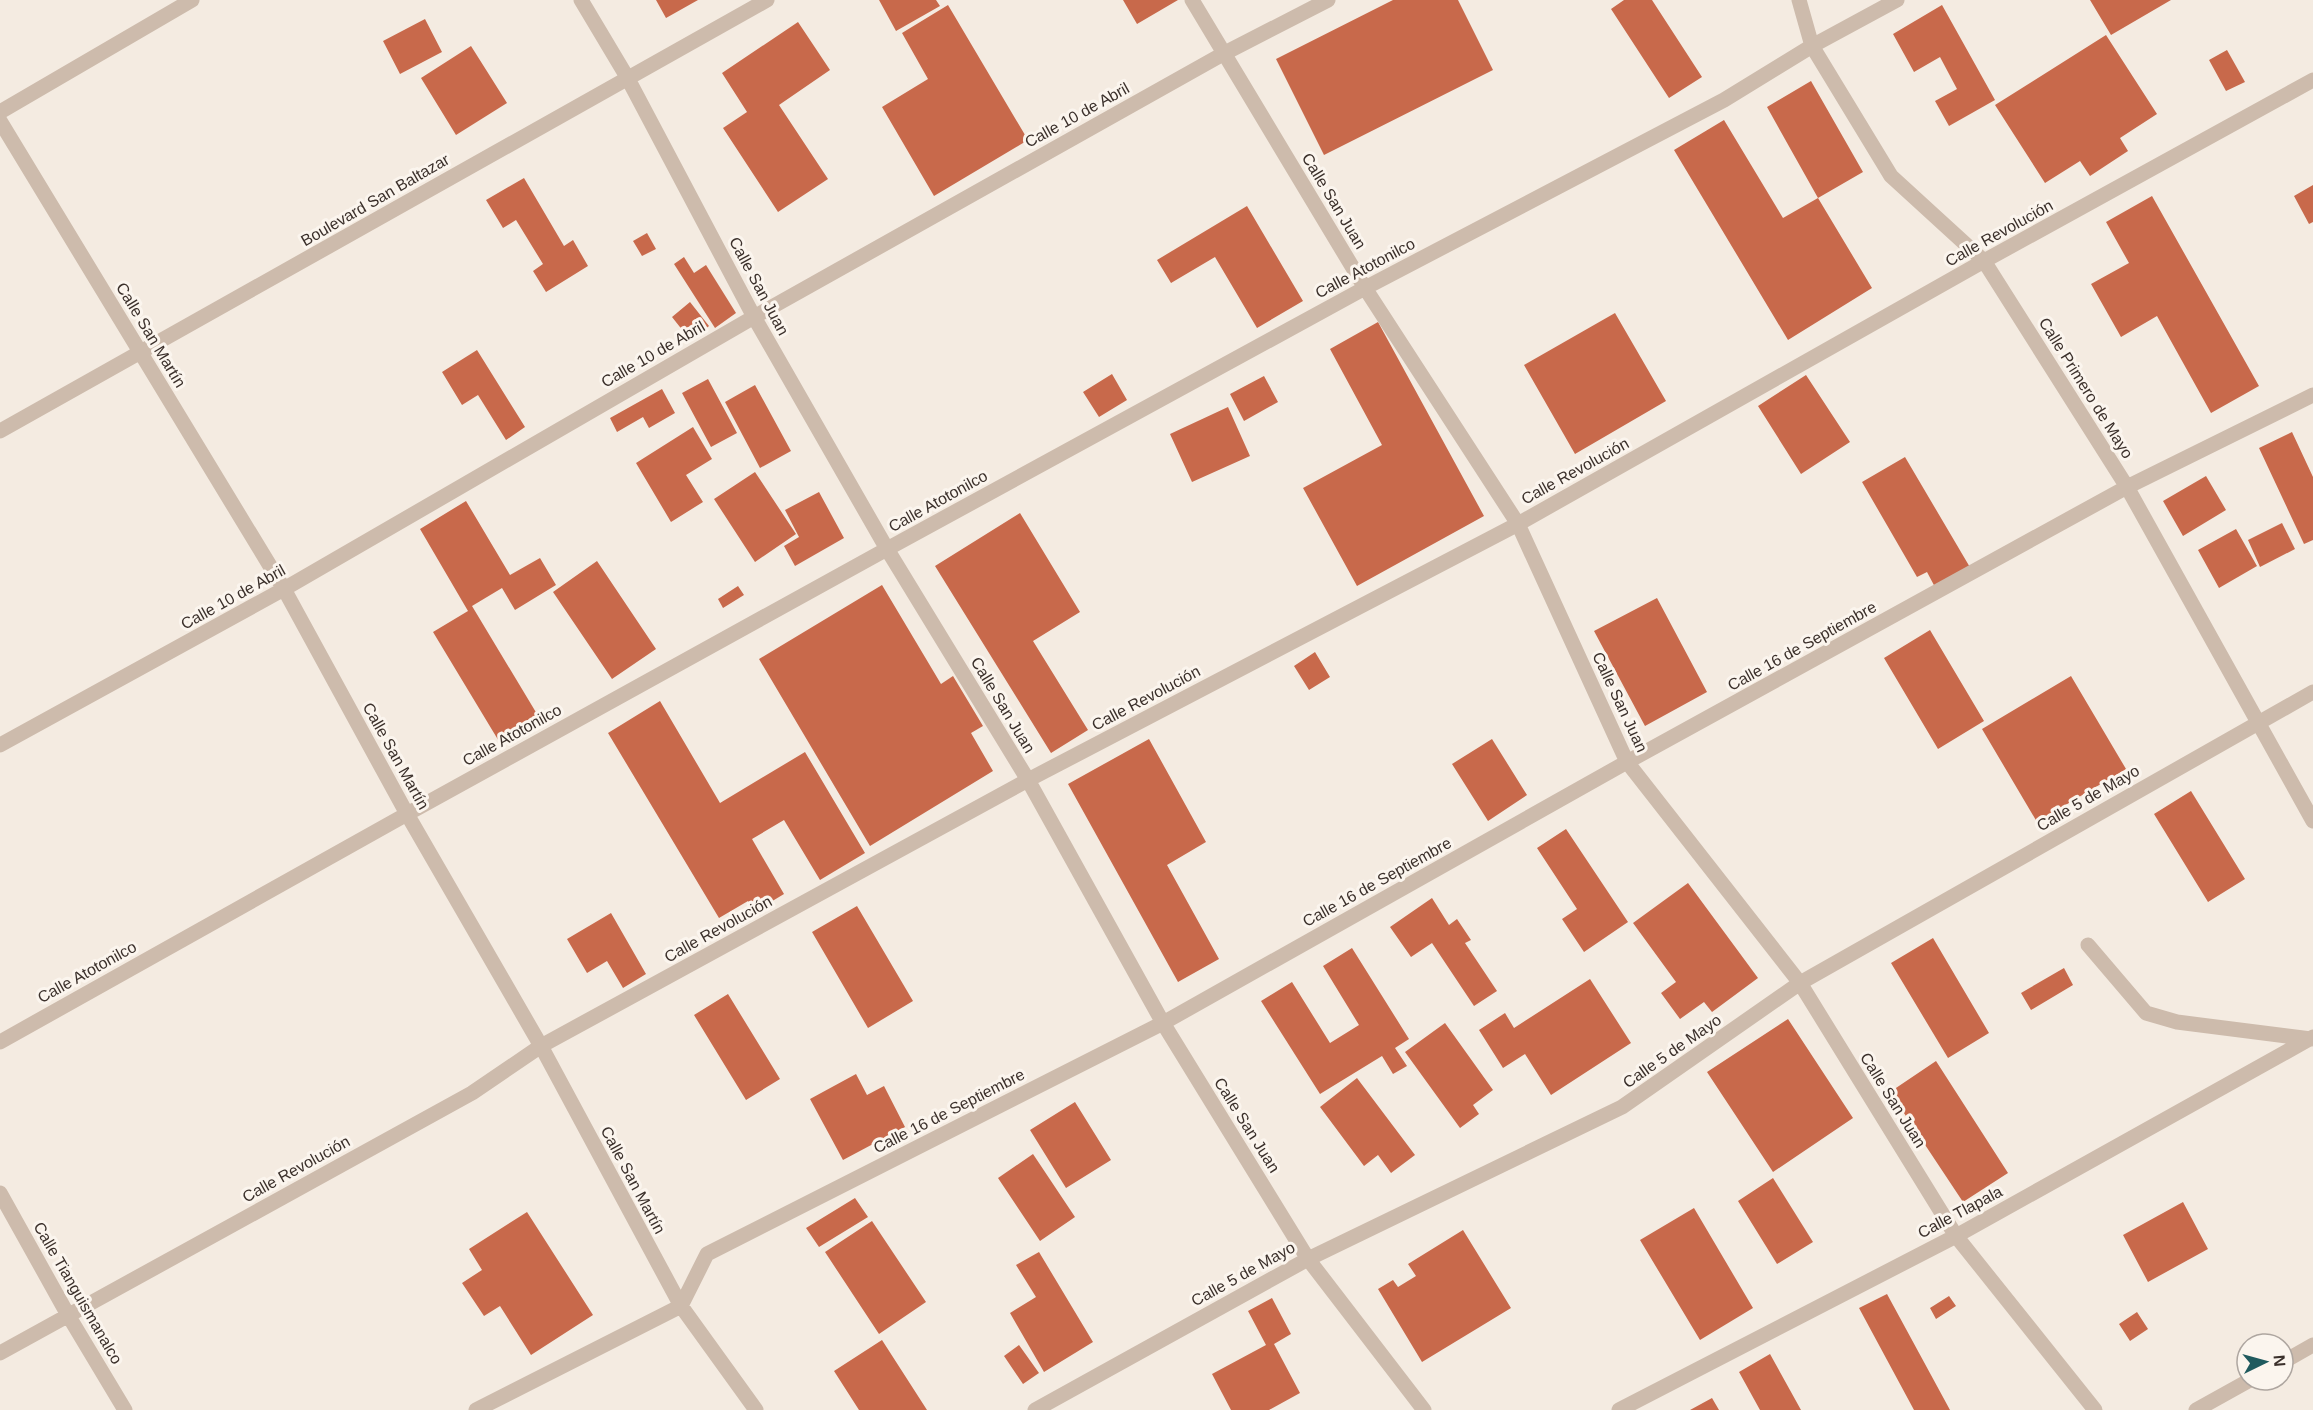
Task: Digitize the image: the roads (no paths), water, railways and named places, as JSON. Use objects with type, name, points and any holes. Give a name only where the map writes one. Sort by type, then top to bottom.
[{"type":"street","points":[[0,112],[192,0]]},
{"type":"street","name":"Calle San Juan","points":[[581,0],[627,77],[754,317],[887,549],[1028,780],[1163,1023],[1308,1259],[1424,1410]]},
{"type":"street","name":"Boulevard San Baltazar","points":[[0,431],[767,0]]},
{"type":"street","name":"Calle San Juan","points":[[1192,0],[1365,288],[1518,524],[1627,762],[1800,983],[1956,1236],[2095,1410]]},
{"type":"street","name":"Calle 10 de Abril","points":[[0,745],[284,589],[754,317],[1223,54],[1328,0]]},
{"type":"street","name":"Calle Primero de Mayo","points":[[1799,0],[1812,46],[1891,176],[1984,261],[2127,487],[2313,821]]},
{"type":"street","name":"Calle Atotonilco","points":[[0,1042],[407,813],[887,549],[1365,288],[1724,100],[1812,46],[1897,0]]},
{"type":"street","name":"Calle Revolución","points":[[0,1353],[472,1093],[541,1046],[1028,780],[1518,524],[1984,261],[2313,80]]},
{"type":"street","name":"Calle San Martín","points":[[0,121],[284,589],[407,813],[541,1046],[681,1306],[756,1410]]},
{"type":"street","name":"Calle 16 de Septiembre","points":[[681,1306],[707,1254],[1163,1023],[1627,762],[2127,487],[2313,395]]},
{"type":"street","name":"Calle 5 de Mayo","points":[[1035,1410],[1308,1259],[1622,1107],[1800,983],[2313,692]]},
{"type":"street","points":[[2088,945],[2146,1013],[2177,1022],[2312,1038]]},
{"type":"street","name":"Calle Tlapala","points":[[1619,1410],[1956,1236],[2312,1038]]},
{"type":"street","name":"Calle Tianguismanalco","points":[[0,1193],[68,1315],[125,1410]]},
{"type":"street","points":[[476,1410],[681,1306]]},
{"type":"street","points":[[2295,1355],[2313,1345]]},
{"type":"street","points":[[2196,1410],[2235,1388]]}]
